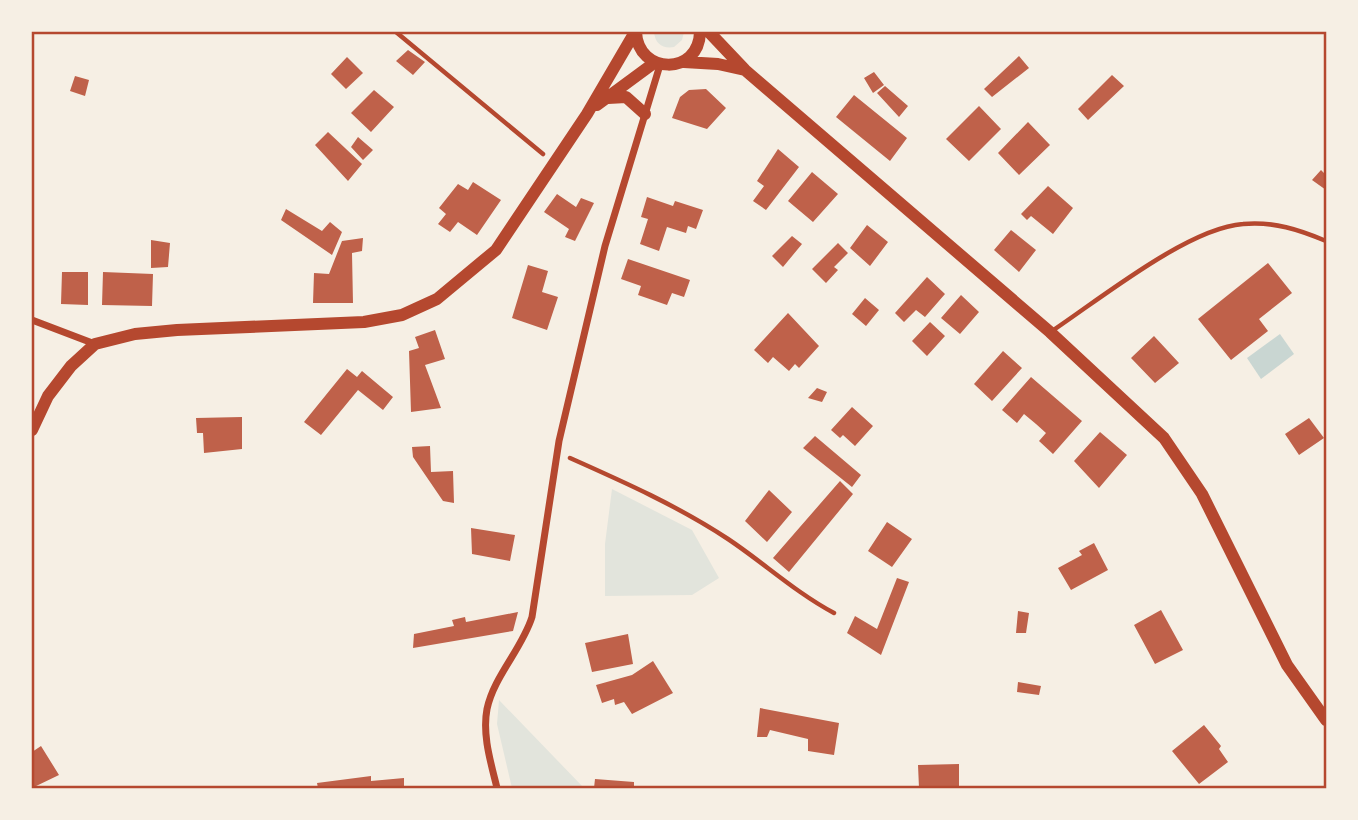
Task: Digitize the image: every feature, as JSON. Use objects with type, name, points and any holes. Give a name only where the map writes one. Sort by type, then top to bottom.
[{"type":"main road","points":[[635,32],[642,52],[657,64]]},
{"type":"main road","points":[[32,430],[48,396],[71,366],[95,344],[135,334],[177,330],[365,322],[402,315],[437,299],[496,250],[587,114],[635,32]]},
{"type":"main road","points":[[684,62],[696,51],[700,32]]},
{"type":"main road","points":[[709,32],[745,70],[1119,393],[1170,447],[1202,494],[1287,665],[1326,720]]},
{"type":"main road","points":[[587,114],[604,99],[657,64],[718,64],[745,70]]},
{"type":"main road","points":[[604,99],[626,97],[645,114]]},
{"type":"street","points":[[497,789],[487,744],[486,710],[491,695],[526,636],[532,617],[557,453],[605,246],[645,114],[657,64]]},
{"type":"street","points":[[32,320],[95,344]]},
{"type":"lane","points":[[1050,332],[1197,237],[1241,224],[1272,223],[1326,241]]},
{"type":"path","points":[[396,32],[555,163]]},
{"type":"path","points":[[557,453],[645,492],[728,539],[801,595],[834,613]]},
{"type":"shaded area","points":[[654,32],[684,32],[682,40],[670,47],[658,43]]},
{"type":"shaded area","points":[[1280,334],[1294,354],[1261,379],[1247,358]]},
{"type":"shaded area","points":[[612,489],[692,530],[719,578],[692,595],[605,596],[605,544]]},
{"type":"shaded area","points":[[499,700],[584,788],[512,788],[497,724]]},
{"type":"building","points":[[408,50],[425,62],[413,75],[396,61]]},
{"type":"building","points":[[1019,56],[1029,68],[992,97],[984,89]]},
{"type":"building","points":[[347,57],[363,73],[346,89],[331,74]]},
{"type":"building","points":[[874,72],[884,85],[873,93],[864,78]]},
{"type":"building","points":[[1112,75],[1124,86],[1088,120],[1078,109]]},
{"type":"building","points":[[75,76],[89,80],[85,96],[70,91]]},
{"type":"building","points":[[885,86],[908,106],[899,117],[877,93]]},
{"type":"building","points":[[706,89],[726,108],[707,129],[672,118],[680,97],[689,90]]},
{"type":"building","points":[[374,90],[394,107],[371,132],[351,113]]},
{"type":"building","points":[[854,95],[907,138],[890,161],[836,117]]},
{"type":"building","points":[[979,106],[1001,129],[969,161],[946,139]]},
{"type":"building","points":[[1028,122],[1050,145],[1019,175],[998,153]]},
{"type":"building","points":[[328,132],[362,164],[348,181],[315,145]]},
{"type":"building","points":[[358,137],[373,150],[363,160],[351,147]]},
{"type":"building","points":[[778,149],[799,167],[766,210],[753,201],[764,186],[757,181]]},
{"type":"building","points":[[1321,170],[1326,175],[1326,190],[1312,180]]},
{"type":"building","points":[[812,172],[838,194],[813,222],[788,201]]},
{"type":"building","points":[[473,182],[501,200],[477,235],[458,222],[450,232],[438,224],[446,214],[439,208],[458,184],[468,190]]},
{"type":"building","points":[[1048,186],[1073,208],[1053,234],[1031,216],[1027,220],[1021,214]]},
{"type":"building","points":[[557,194],[576,207],[581,198],[594,203],[575,241],[565,237],[569,229],[544,212]]},
{"type":"building","points":[[647,197],[673,206],[675,201],[703,210],[696,229],[688,226],[686,233],[667,227],[659,251],[640,244],[648,219],[641,217]]},
{"type":"building","points":[[286,209],[322,231],[330,222],[342,232],[332,255],[281,220]]},
{"type":"building","points":[[867,225],[888,242],[870,266],[850,248]]},
{"type":"building","points":[[1011,230],[1036,250],[1019,272],[994,250]]},
{"type":"building","points":[[792,236],[802,244],[783,267],[772,256]]},
{"type":"building","points":[[363,238],[362,251],[352,253],[353,303],[313,303],[314,273],[329,274],[342,241]]},
{"type":"building","points":[[151,240],[170,243],[168,267],[151,268]]},
{"type":"building","points":[[838,243],[848,253],[834,267],[838,270],[826,283],[812,269]]},
{"type":"building","points":[[628,259],[690,280],[684,297],[672,293],[667,305],[638,295],[641,286],[621,279]]},
{"type":"building","points":[[1268,263],[1292,293],[1259,319],[1268,331],[1231,360],[1198,319]]},
{"type":"building","points":[[528,265],[548,271],[542,292],[558,297],[547,330],[512,318]]},
{"type":"building","points":[[62,272],[88,272],[88,305],[61,304]]},
{"type":"building","points":[[103,272],[153,274],[152,306],[102,305]]},
{"type":"building","points":[[927,277],[945,294],[925,317],[916,310],[904,322],[895,313]]},
{"type":"building","points":[[961,295],[979,312],[960,334],[941,318]]},
{"type":"building","points":[[865,298],[879,310],[866,326],[852,314]]},
{"type":"building","points":[[788,313],[819,346],[799,368],[795,364],[789,371],[773,357],[768,363],[754,350]]},
{"type":"building","points":[[930,322],[945,336],[927,356],[912,341]]},
{"type":"building","points":[[435,330],[445,359],[425,365],[441,408],[411,412],[409,351],[419,348],[415,337]]},
{"type":"building","points":[[1154,336],[1179,363],[1155,383],[1131,358]]},
{"type":"building","points":[[1003,351],[1022,368],[992,401],[974,384]]},
{"type":"building","points":[[347,369],[357,377],[362,371],[393,397],[383,410],[358,390],[321,435],[304,422]]},
{"type":"building","points":[[1031,377],[1082,421],[1053,454],[1039,441],[1046,433],[1036,424],[1024,414],[1017,423],[1002,410]]},
{"type":"building","points":[[817,388],[827,392],[822,402],[808,398]]},
{"type":"building","points":[[852,407],[873,426],[855,446],[843,435],[840,438],[831,430]]},
{"type":"building","points":[[242,417],[242,449],[204,453],[203,433],[197,433],[196,418]]},
{"type":"building","points":[[1309,418],[1324,438],[1299,455],[1285,434]]},
{"type":"building","points":[[1100,432],[1127,455],[1099,488],[1074,461]]},
{"type":"building","points":[[815,436],[861,475],[852,487],[803,448]]},
{"type":"building","points":[[430,446],[431,472],[453,471],[454,503],[443,501],[413,457],[412,447]]},
{"type":"building","points":[[840,481],[853,494],[789,572],[773,558]]},
{"type":"building","points":[[769,490],[792,512],[767,542],[745,521]]},
{"type":"building","points":[[887,522],[912,539],[892,567],[868,551]]},
{"type":"building","points":[[471,528],[515,535],[510,561],[472,554]]},
{"type":"building","points":[[1094,543],[1108,570],[1071,590],[1058,568],[1082,555],[1079,551]]},
{"type":"building","points":[[897,578],[909,582],[881,655],[847,633],[855,616],[877,629]]},
{"type":"building","points":[[1161,610],[1183,650],[1155,664],[1134,625]]},
{"type":"building","points":[[1018,611],[1029,613],[1026,633],[1016,633]]},
{"type":"building","points":[[518,612],[513,631],[413,648],[414,634],[454,626],[452,620],[465,617],[466,622]]},
{"type":"building","points":[[628,634],[633,664],[592,672],[585,643]]},
{"type":"building","points":[[653,661],[673,693],[632,714],[624,702],[615,705],[614,699],[602,703],[596,685],[632,675]]},
{"type":"building","points":[[1018,682],[1041,686],[1039,695],[1017,692]]},
{"type":"building","points":[[760,708],[839,723],[834,755],[808,751],[808,739],[770,730],[767,737],[757,737]]},
{"type":"building","points":[[1204,725],[1221,746],[1219,749],[1228,762],[1199,784],[1172,751]]},
{"type":"building","points":[[41,746],[59,775],[32,788],[32,752]]},
{"type":"building","points":[[959,764],[959,788],[919,788],[918,765]]},
{"type":"building","points":[[371,776],[371,781],[404,778],[404,788],[318,788],[317,783]]},
{"type":"building","points":[[595,779],[634,782],[634,788],[594,788]]}]
